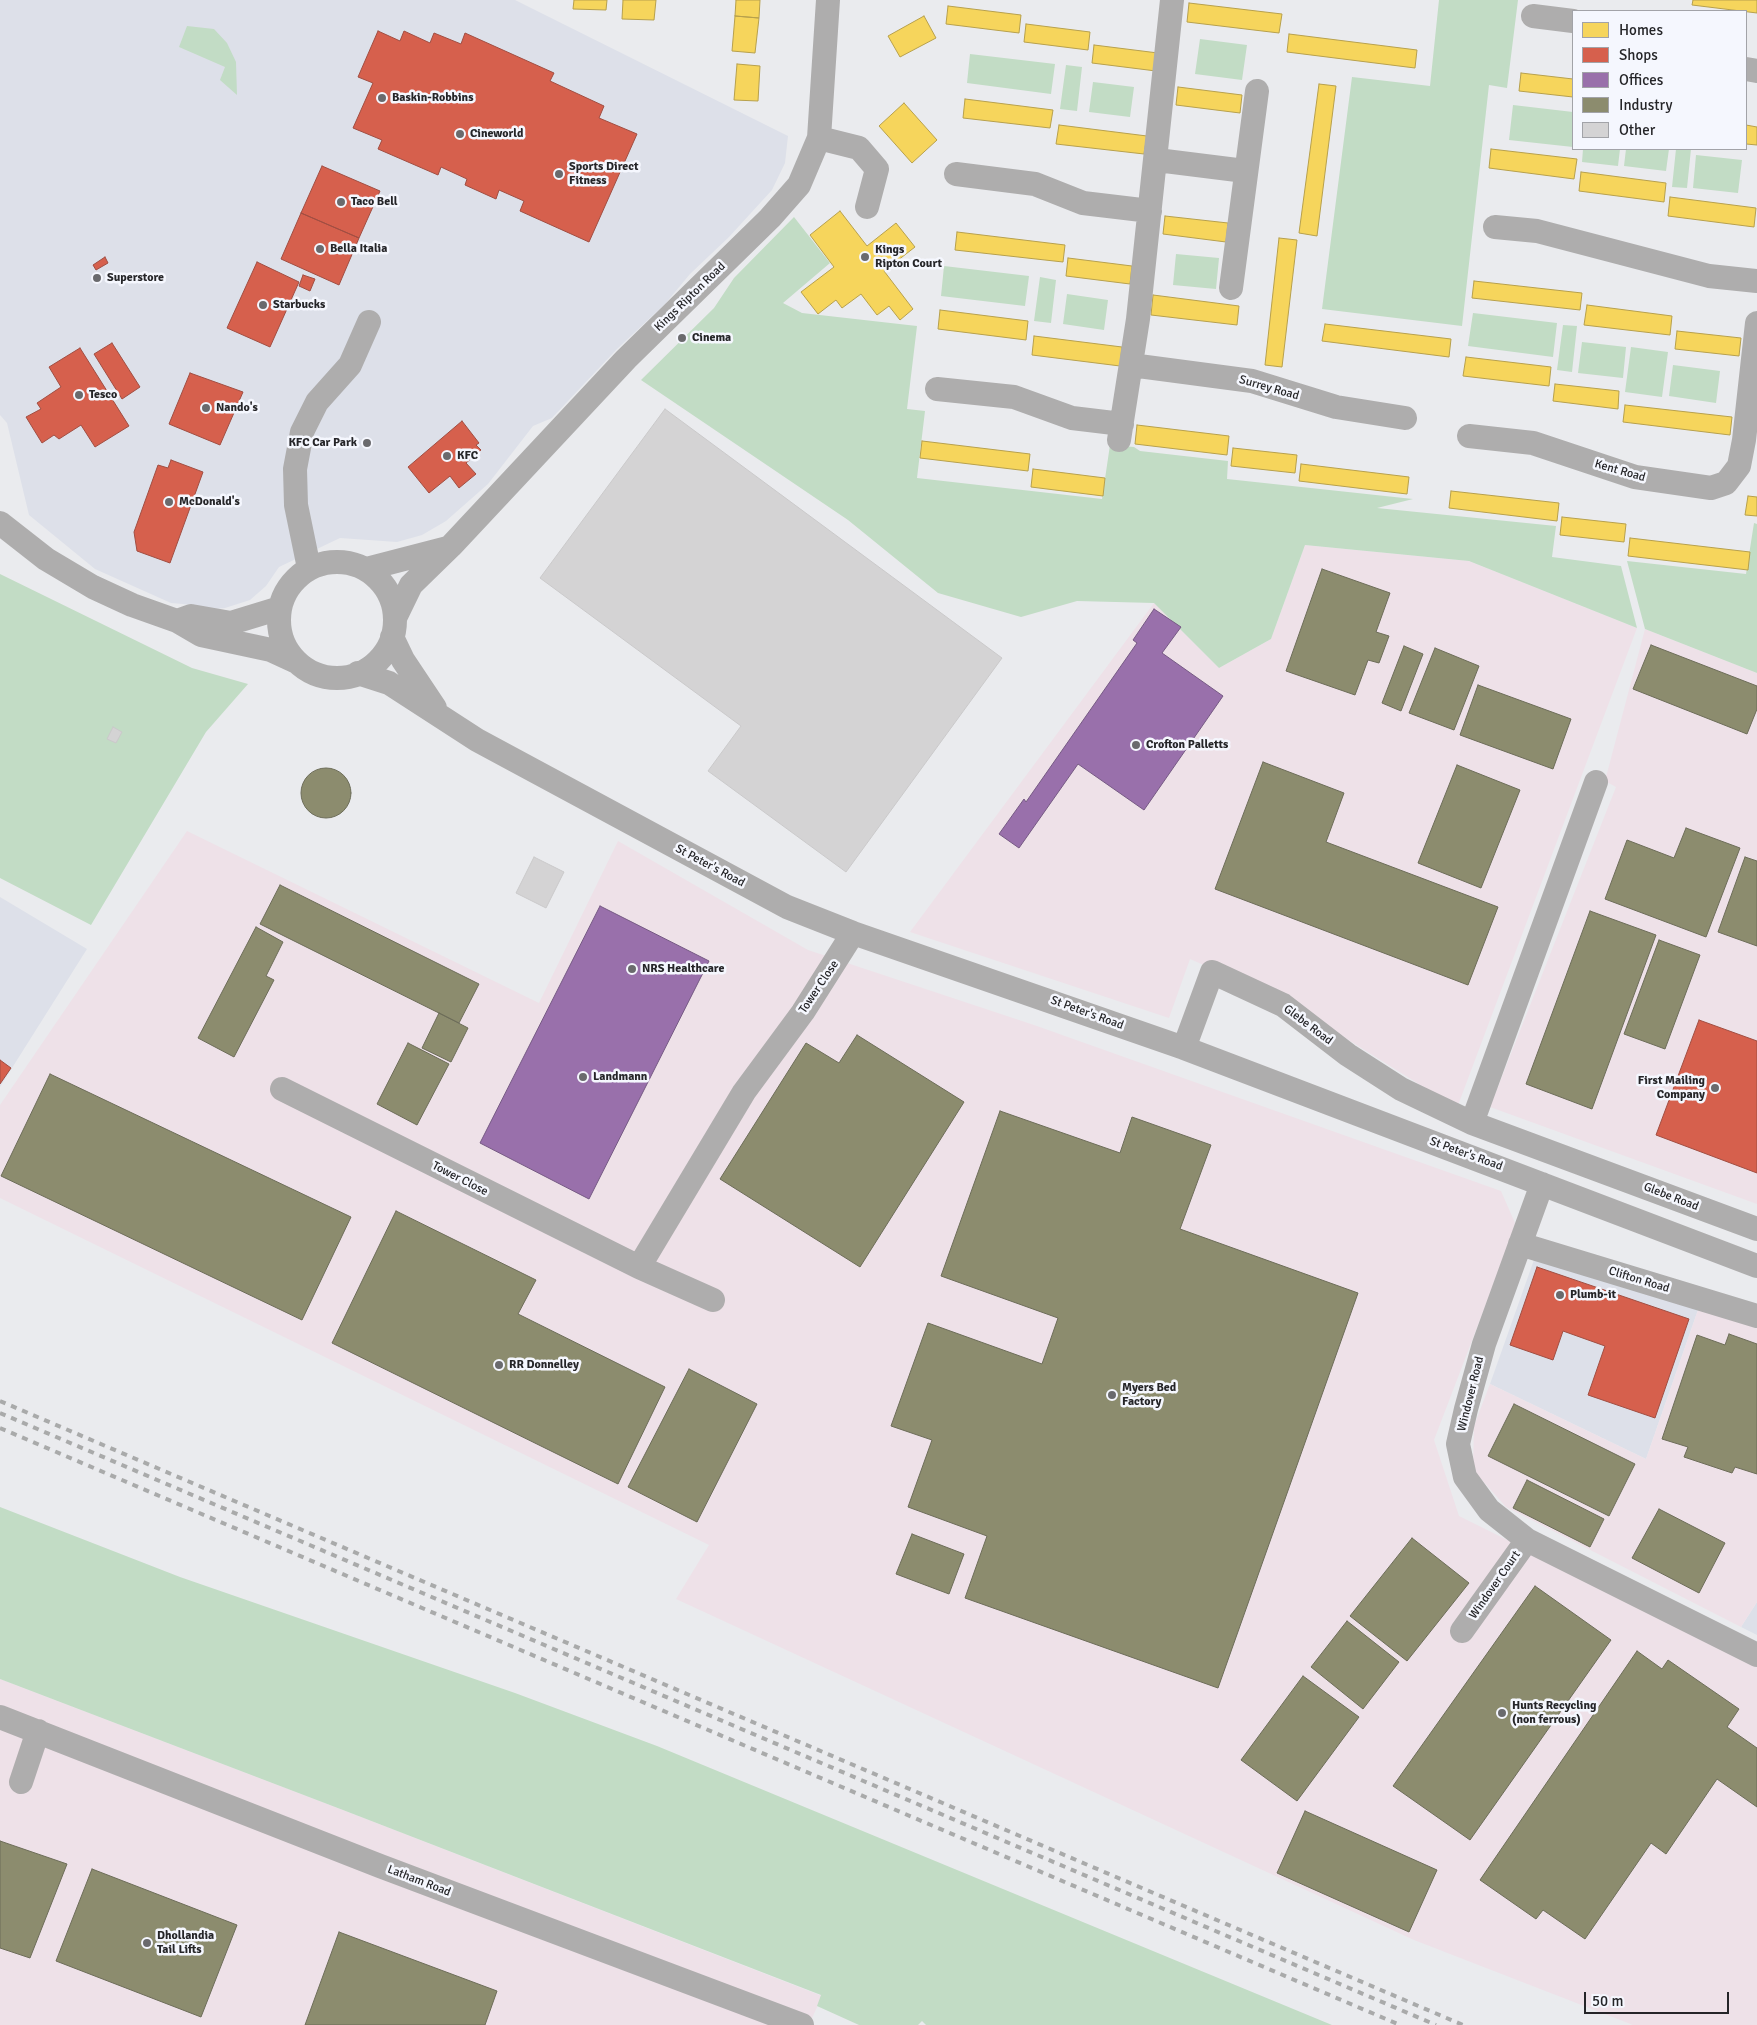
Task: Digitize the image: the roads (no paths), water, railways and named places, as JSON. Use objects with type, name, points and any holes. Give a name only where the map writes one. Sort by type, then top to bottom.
[{"type":"street","name":"Kings Ripton Road","points":[[393,627],[411,585],[451,546],[626,359],[770,218],[799,185],[819,138],[828,0]]},
{"type":"street","points":[[937,389],[1014,397],[1072,418],[1120,432],[1131,364],[1157,160],[1172,0]]},
{"type":"street","points":[[1533,16],[1572,21]]},
{"type":"street","points":[[1231,288],[1256,91]]},
{"type":"street","points":[[819,138],[859,148],[877,169],[867,207]]},
{"type":"street","points":[[1157,160],[1245,171]]},
{"type":"street","points":[[956,174],[1035,184],[1083,202],[1150,211]]},
{"type":"street","points":[[1495,227],[1537,231],[1709,276],[1757,282]]},
{"type":"street","points":[[309,568],[296,505],[295,469],[302,432],[317,402],[350,364],[369,322]]},
{"type":"street","name":"Kent Road","points":[[1469,436],[1533,443],[1635,477],[1711,488],[1726,483],[1739,466],[1751,441],[1757,323]]},
{"type":"street","name":"Surrey Road","points":[[1131,364],[1252,381],[1336,407],[1405,418]]},
{"type":"street","points":[[0,509],[7,528],[46,559],[93,587],[132,605],[177,621],[201,635],[271,650],[313,673],[332,678],[351,676],[369,668],[383,654],[393,627]]},
{"type":"street","points":[[366,569],[451,546]]},
{"type":"street","points":[[296,662],[285,646],[279,628],[280,608],[285,592],[296,578],[309,568],[328,562],[348,562],[366,569],[387,590],[393,627],[403,660],[438,714]]},
{"type":"street","points":[[177,621],[191,616],[231,623],[280,608]]},
{"type":"street","name":"St Peter's Road","points":[[358,673],[388,683],[477,740],[788,907],[853,933],[1184,1048],[1757,1266]]},
{"type":"street","points":[[1472,1123],[1596,782]]},
{"type":"street","name":"Tower Close","points":[[639,1267],[744,1092],[803,1012],[853,933]]},
{"type":"street","name":"Glebe Road","points":[[1184,1048],[1212,972],[1283,1005],[1348,1055],[1401,1089],[1472,1123],[1757,1229]]},
{"type":"street","name":"Tower Close","points":[[282,1089],[639,1267],[713,1300]]},
{"type":"street","name":"Windover Road","points":[[1542,1184],[1484,1344],[1458,1444],[1465,1478],[1489,1510],[1527,1540],[1757,1655]]},
{"type":"street","name":"Clifton Road","points":[[1520,1244],[1757,1316]]},
{"type":"street","name":"Windover Court","points":[[1462,1631],[1527,1540]]},
{"type":"street","name":"Latham Road","points":[[0,1717],[380,1866],[802,2025]]},
{"type":"street","points":[[21,1782],[38,1731]]},
{"type":"railway","points":[[0,1401],[1463,2025]]},
{"type":"railway","points":[[0,1413],[1436,2025]]},
{"type":"railway","points":[[0,1428],[1400,2025]]},
{"type":"place","name":"Baskin-Robbins","points":[[382,98]]},
{"type":"place","name":"Cineworld","points":[[460,134]]},
{"type":"place","name":"Sports Direct Fitness","points":[[559,174]]},
{"type":"place","name":"Taco Bell","points":[[341,202]]},
{"type":"place","name":"Bella Italia","points":[[320,249]]},
{"type":"place","name":"Kings Ripton Court","points":[[865,257]]},
{"type":"place","name":"Superstore","points":[[97,278]]},
{"type":"place","name":"Starbucks","points":[[263,305]]},
{"type":"place","name":"Cinema","points":[[682,338]]},
{"type":"place","name":"Tesco","points":[[79,395]]},
{"type":"place","name":"Nando's","points":[[206,408]]},
{"type":"place","name":"KFC Car Park","points":[[367,443]]},
{"type":"place","name":"KFC","points":[[447,456]]},
{"type":"place","name":"McDonald's","points":[[169,502]]},
{"type":"place","name":"Crofton Palletts","points":[[1136,745]]},
{"type":"place","name":"NRS Healthcare","points":[[632,969]]},
{"type":"place","name":"Landmann","points":[[583,1077]]},
{"type":"place","name":"First Mailing Company","points":[[1715,1088]]},
{"type":"place","name":"Plumb-it","points":[[1560,1295]]},
{"type":"place","name":"RR Donnelley","points":[[499,1365]]},
{"type":"place","name":"Myers Bed Factory","points":[[1112,1395]]},
{"type":"place","name":"Hunts Recycling (non ferrous)","points":[[1502,1713]]},
{"type":"place","name":"Dhollandia Tail Lifts","points":[[147,1943]]}]
